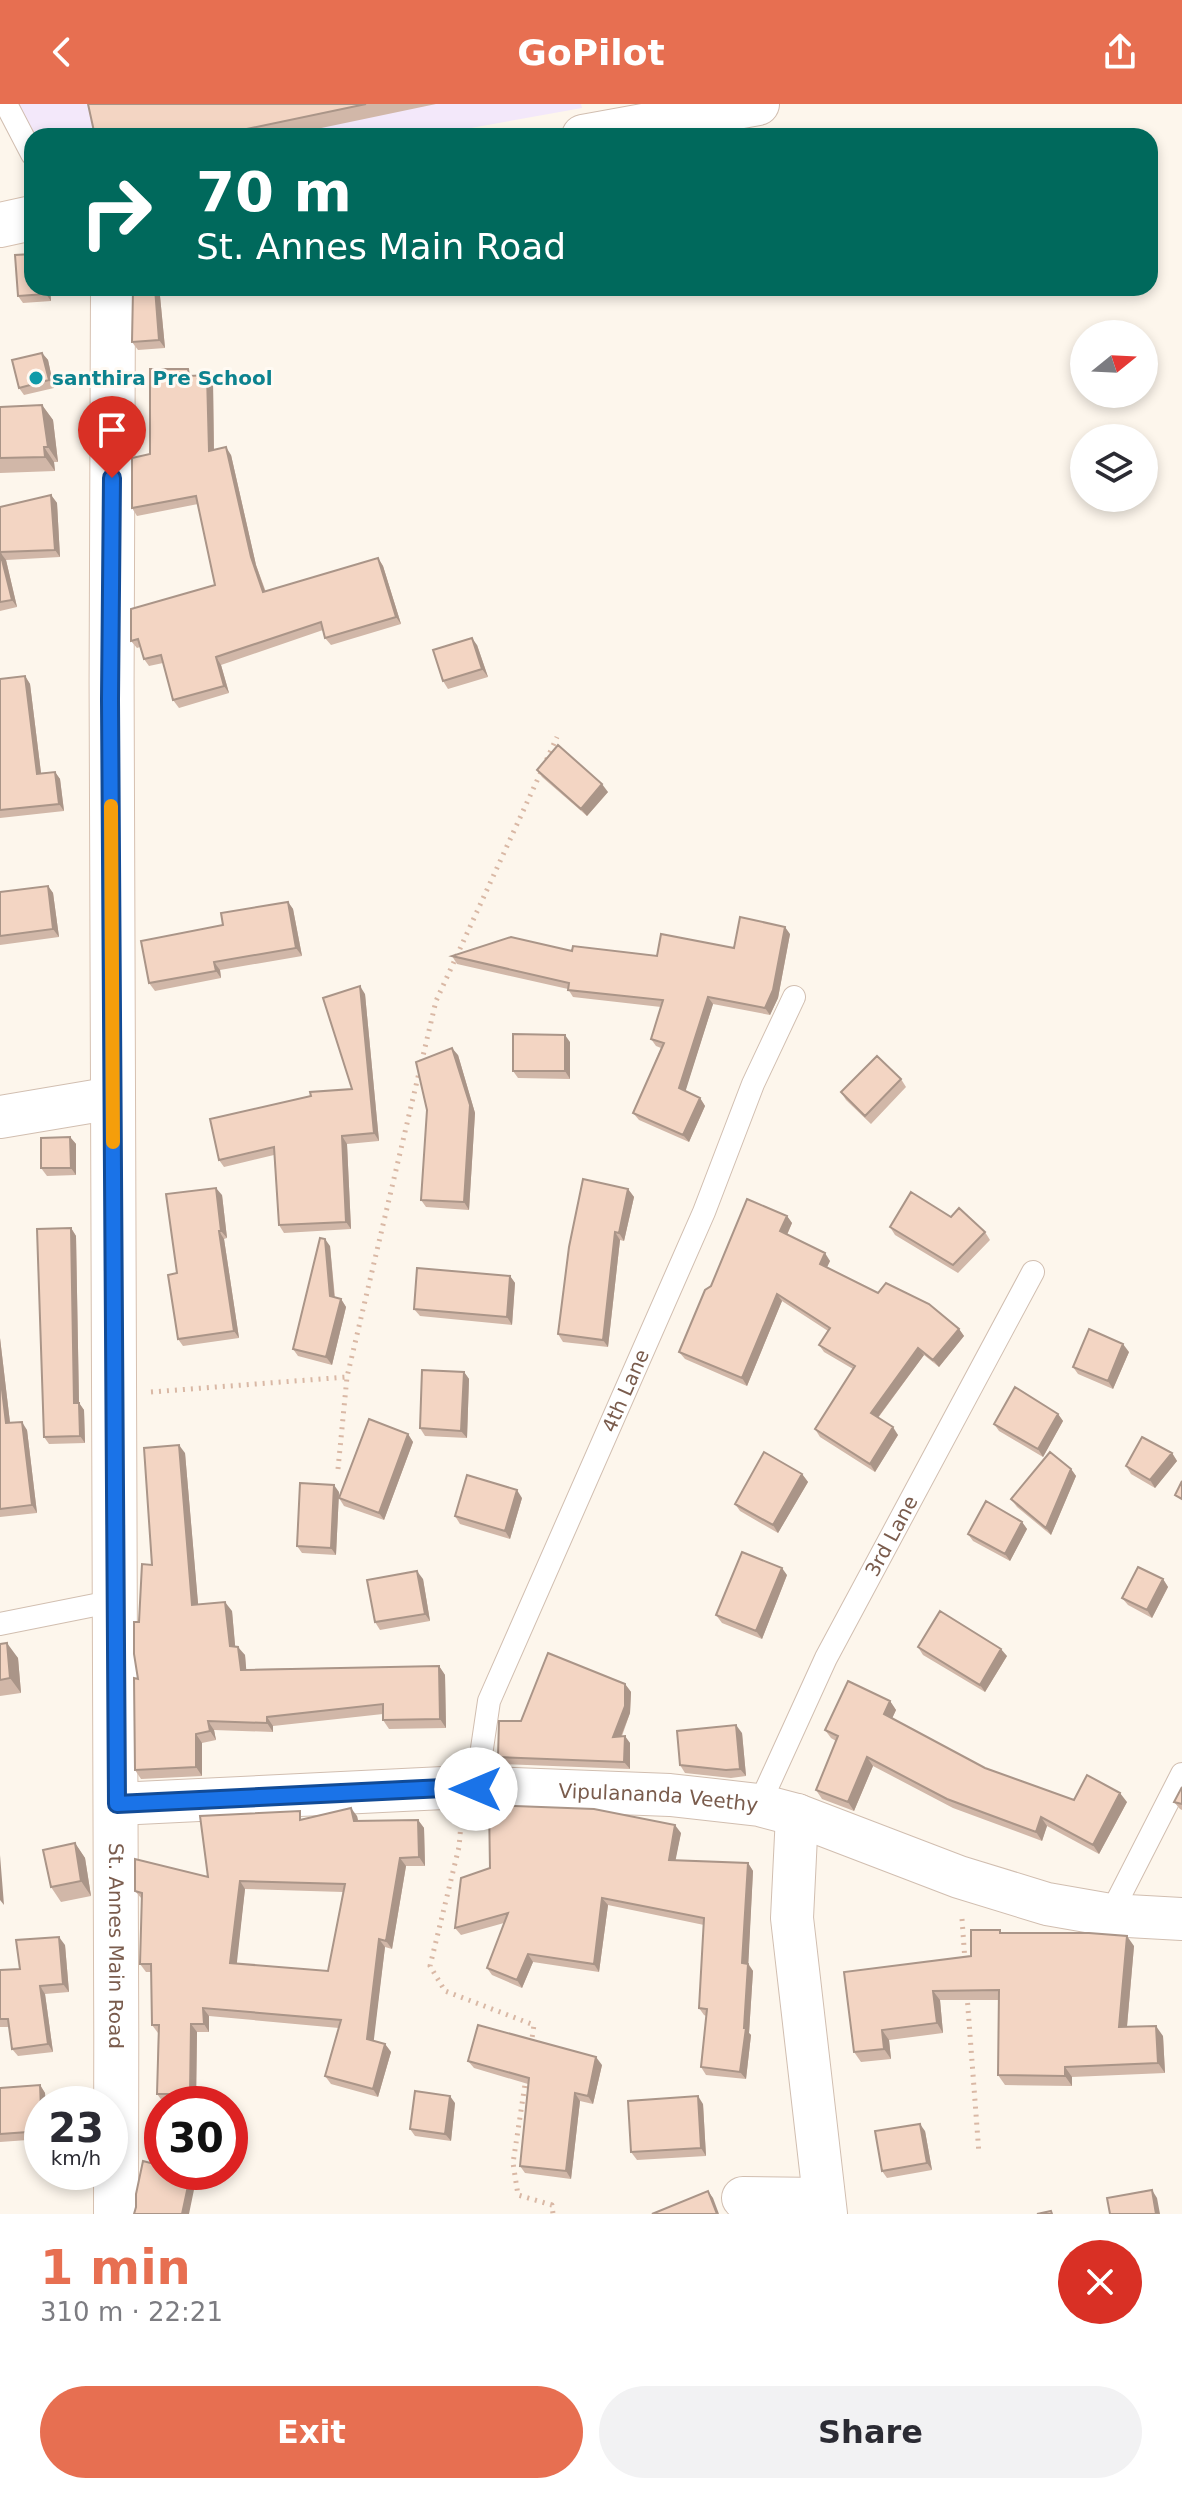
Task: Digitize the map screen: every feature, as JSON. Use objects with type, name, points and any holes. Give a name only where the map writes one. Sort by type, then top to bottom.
[{"type":"street","points":[[624,128],[730,107]]},
{"type":"street","points":[[0,225],[24,220]]},
{"type":"street","name":"St. Annes Main Road","points":[[113,296],[110,700],[117,1804],[116,2214]]},
{"type":"street","points":[[0,1117],[113,1098]]},
{"type":"street","name":"Vipulananda Veethy","points":[[117,1804],[470,1788],[670,1795],[778,1810],[959,1877],[1047,1904],[1110,1915],[1182,1919]]},
{"type":"street","points":[[743,2198],[824,2206],[778,1810]]},
{"type":"lane","points":[[6,104],[24,139]]},
{"type":"lane","name":"4th Lane","points":[[470,1788],[489,1701],[704,1212],[753,1084],[794,997]]},
{"type":"lane","name":"3rd Lane","points":[[778,1810],[826,1658],[1033,1272]]},
{"type":"lane","points":[[0,1624],[115,1601]]},
{"type":"lane","points":[[1110,1915],[1182,1774]]},
{"type":"path","points":[[338,1469],[347,1377],[436,1001],[557,737]]},
{"type":"path","points":[[115,1394],[347,1377]]},
{"type":"path","points":[[470,1788],[430,1966],[445,1991],[534,2025],[530,2056]]},
{"type":"path","points":[[959,1877],[965,1969]]},
{"type":"path","points":[[967,1984],[979,2154]]},
{"type":"path","points":[[527,2071],[513,2163],[518,2195],[552,2205],[553,2214]]},
{"type":"shaded area","points":[[14,104],[581,104],[582,108],[471,128],[30,128]]},
{"type":"building","points":[[88,104],[366,104],[251,128],[93,128]]},
{"type":"building","points":[[24,254],[24,296],[18,296],[15,255]]},
{"type":"building","points":[[133,296],[156,296],[159,340],[132,342]]},
{"type":"building","name":"santhira Pre School","points":[[42,353],[49,380],[19,388],[12,360]]},
{"type":"building","points":[[150,369],[188,369],[189,376],[207,375],[209,451],[226,447],[251,557],[263,592],[378,558],[396,617],[325,638],[321,622],[216,657],[224,686],[173,700],[161,655],[144,659],[138,639],[131,641],[131,609],[215,585],[196,496],[132,508],[132,458],[150,454]]},
{"type":"building","points":[[42,405],[48,447],[44,447],[45,457],[0,458],[0,407]]},
{"type":"building","points":[[51,495],[55,550],[0,552],[0,507]]},
{"type":"building","points":[[0,552],[12,600],[0,602]]},
{"type":"building","points":[[472,638],[482,669],[443,681],[433,650]]},
{"type":"building","points":[[25,676],[37,774],[55,772],[59,804],[0,810],[0,679]]},
{"type":"building","points":[[558,745],[602,784],[581,809],[537,770]]},
{"type":"building","points":[[48,886],[53,929],[0,936],[0,892]]},
{"type":"building","points":[[288,902],[296,948],[214,962],[216,971],[149,983],[141,941],[223,925],[221,913]]},
{"type":"building","points":[[740,917],[785,927],[773,990],[765,1008],[708,997],[679,1088],[700,1098],[683,1135],[633,1113],[664,1043],[651,1039],[663,1000],[568,990],[569,983],[452,956],[511,937],[572,951],[573,946],[657,956],[661,934],[734,948]]},
{"type":"building","points":[[360,986],[374,1133],[342,1136],[346,1222],[279,1225],[274,1147],[219,1160],[210,1119],[311,1096],[310,1092],[352,1089],[323,998]]},
{"type":"building","points":[[513,1034],[565,1035],[565,1071],[513,1071]]},
{"type":"building","points":[[452,1048],[470,1105],[464,1202],[421,1200],[427,1110],[416,1062]]},
{"type":"building","points":[[877,1056],[901,1079],[865,1116],[841,1092]]},
{"type":"building","points":[[70,1137],[71,1168],[41,1168],[41,1138]]},
{"type":"building","points":[[583,1179],[628,1189],[619,1233],[615,1232],[603,1340],[558,1334],[569,1247]]},
{"type":"building","points":[[216,1188],[234,1331],[178,1339],[168,1275],[177,1273],[166,1194]]},
{"type":"building","points":[[911,1192],[951,1217],[959,1208],[985,1232],[953,1265],[890,1227]]},
{"type":"building","points":[[747,1199],[787,1216],[780,1231],[825,1253],[820,1264],[878,1293],[886,1283],[929,1304],[959,1329],[933,1360],[918,1348],[871,1413],[893,1427],[870,1464],[815,1429],[855,1366],[819,1345],[830,1328],[777,1294],[742,1378],[679,1352],[705,1290],[711,1286]]},
{"type":"building","points":[[71,1228],[74,1403],[79,1403],[80,1436],[44,1437],[37,1229]]},
{"type":"building","points":[[320,1238],[325,1239],[330,1296],[341,1299],[326,1357],[293,1349]]},
{"type":"building","points":[[417,1268],[510,1276],[507,1317],[414,1309]]},
{"type":"building","points":[[1089,1329],[1123,1344],[1108,1381],[1073,1367]]},
{"type":"building","points":[[422,1370],[464,1372],[461,1431],[420,1428]]},
{"type":"building","points":[[0,1373],[6,1423],[22,1422],[32,1505],[0,1509]]},
{"type":"building","points":[[1015,1387],[1058,1414],[1038,1449],[994,1424]]},
{"type":"building","points":[[369,1419],[408,1434],[379,1513],[339,1498]]},
{"type":"building","points":[[1142,1437],[1172,1453],[1150,1480],[1126,1466]]},
{"type":"building","points":[[179,1445],[192,1605],[225,1602],[230,1646],[238,1647],[241,1670],[439,1666],[440,1719],[383,1720],[383,1704],[267,1717],[267,1723],[208,1721],[210,1731],[196,1734],[196,1767],[135,1770],[134,1678],[138,1679],[134,1622],[139,1622],[142,1564],[152,1565],[144,1448]]},
{"type":"building","points":[[764,1452],[802,1474],[773,1525],[735,1504]]},
{"type":"building","points":[[1050,1452],[1071,1469],[1046,1528],[1011,1499]]},
{"type":"building","points":[[467,1475],[517,1490],[505,1531],[455,1516]]},
{"type":"building","points":[[1182,1481],[1182,1499],[1175,1495]]},
{"type":"building","points":[[300,1483],[334,1485],[331,1548],[297,1546]]},
{"type":"building","points":[[986,1501],[1022,1522],[1005,1554],[968,1534]]},
{"type":"building","points":[[742,1552],[782,1568],[756,1631],[716,1615]]},
{"type":"building","points":[[1138,1567],[1163,1579],[1147,1610],[1122,1598]]},
{"type":"building","points":[[417,1571],[425,1614],[375,1622],[367,1580]]},
{"type":"building","points":[[940,1611],[1001,1649],[980,1685],[918,1647]]},
{"type":"building","points":[[7,1643],[10,1678],[0,1680],[0,1644]]},
{"type":"building","points":[[548,1653],[625,1684],[625,1706],[613,1737],[625,1736],[624,1762],[498,1757],[499,1721],[521,1721]]},
{"type":"building","points":[[848,1681],[890,1701],[884,1714],[985,1768],[1074,1800],[1087,1775],[1120,1793],[1093,1845],[1041,1817],[1036,1832],[947,1799],[867,1757],[848,1802],[816,1790],[838,1736],[825,1730]]},
{"type":"building","points":[[736,1725],[740,1769],[680,1765],[677,1731]]},
{"type":"building","points":[[1182,1787],[1182,1804],[1174,1802]]},
{"type":"building","points":[[489,1805],[594,1809],[675,1825],[669,1860],[748,1863],[742,1963],[748,1964],[746,2028],[740,2072],[701,2067],[707,2009],[699,2008],[704,1918],[602,1898],[594,1964],[528,1954],[517,1980],[487,1968],[508,1913],[455,1928],[461,1878],[490,1868]]},
{"type":"building","points":[[351,1808],[354,1821],[418,1820],[419,1857],[400,1858],[386,1941],[379,1939],[367,2039],[385,2044],[373,2089],[325,2076],[341,2020],[203,2008],[204,2024],[191,2024],[190,2086],[157,2086],[159,2025],[152,2025],[151,1964],[140,1964],[142,1893],[135,1891],[135,1859],[208,1877],[200,1816],[300,1811],[300,1820]],"holes":[[[240,1881],[345,1884],[328,1971],[230,1963]]]},
{"type":"building","points":[[75,1843],[81,1881],[51,1887],[43,1850]]},
{"type":"building","points":[[971,1930],[1127,1936],[1119,2027],[1156,2026],[1158,2063],[1065,2067],[1065,2076],[998,2075],[999,1990],[933,1991],[937,2023],[882,2030],[884,2049],[854,2052],[844,1972],[971,1956]]},
{"type":"building","points":[[59,1937],[63,1984],[40,1986],[48,2044],[12,2049],[8,2019],[0,2019],[0,1970],[20,1969],[16,1940]]},
{"type":"building","points":[[478,2025],[596,2057],[588,2096],[575,2093],[566,2171],[520,2166],[529,2078],[468,2061]]},
{"type":"building","points":[[24,2086],[24,2132],[0,2134],[0,2088]]},
{"type":"building","points":[[415,2091],[450,2096],[445,2134],[410,2129]]},
{"type":"building","points":[[698,2096],[701,2148],[631,2152],[628,2101]]},
{"type":"building","points":[[920,2124],[927,2163],[882,2171],[875,2131]]},
{"type":"building","points":[[143,2161],[144,2190],[187,2190],[182,2214],[134,2214]]},
{"type":"building","points":[[1152,2190],[1156,2214],[1110,2214],[1107,2198]]},
{"type":"building","points":[[708,2191],[717,2214],[652,2214]]},
{"type":"slow traffic","points":[[111,806],[113,1142]]},
{"type":"place","name":"santhira Pre School","points":[[36,378]]},
{"type":"route","points":[[112,478],[110,700],[117,1804],[464,1787],[476,1789]]}]
